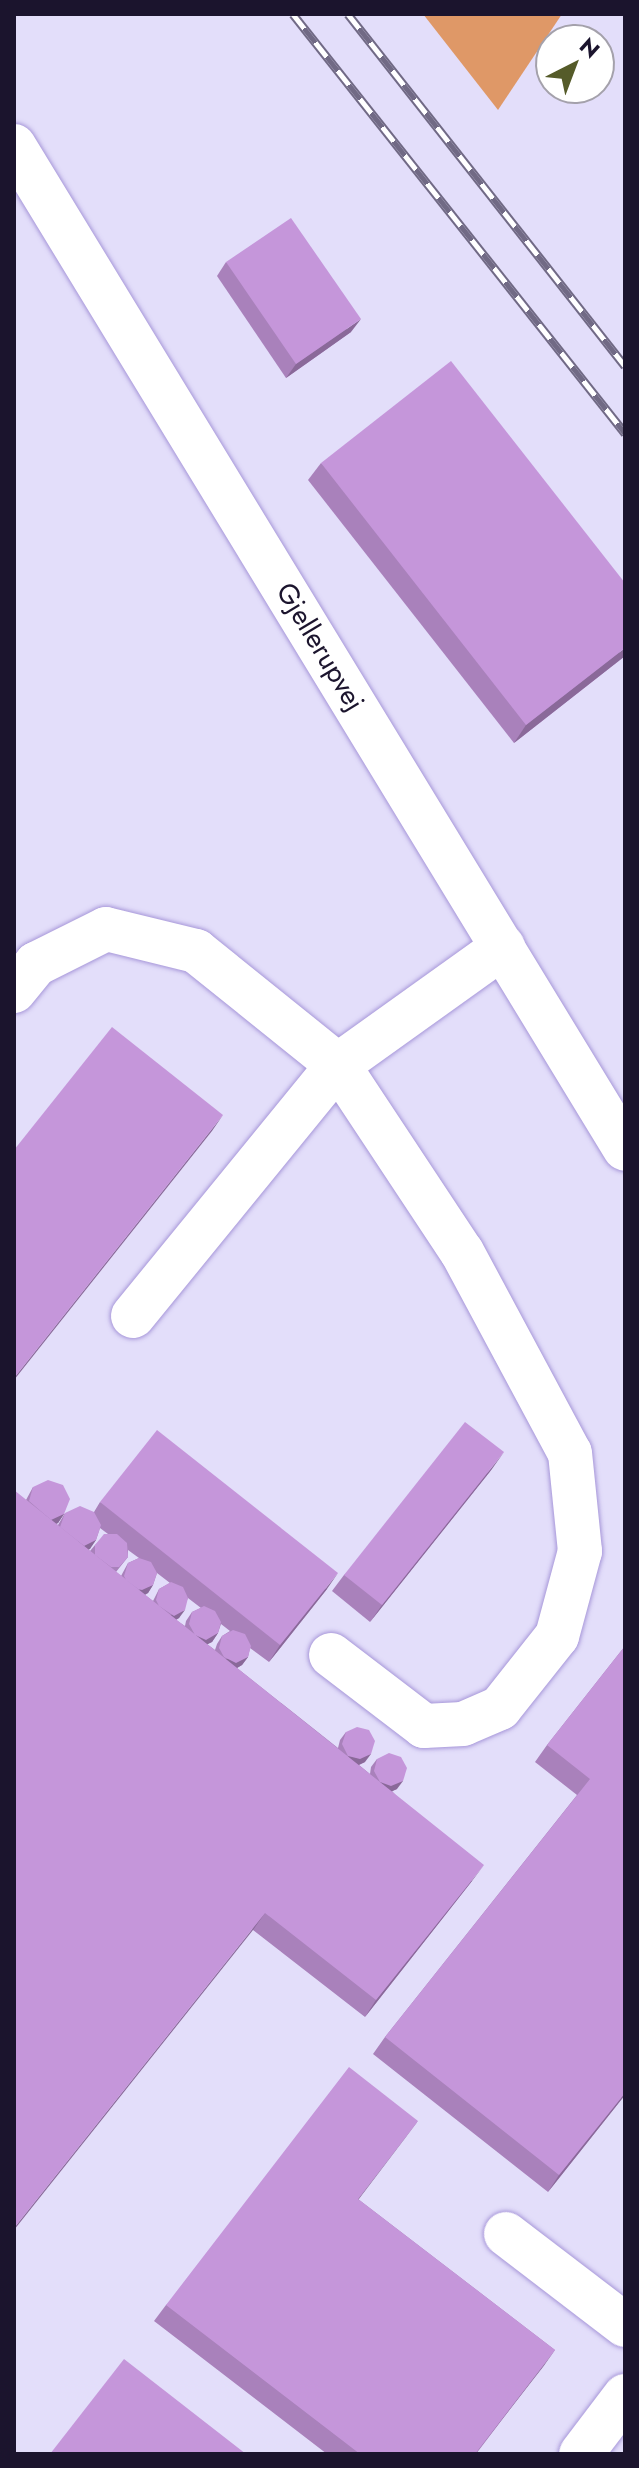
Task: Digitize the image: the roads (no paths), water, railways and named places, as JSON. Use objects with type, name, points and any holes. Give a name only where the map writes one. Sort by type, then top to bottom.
[{"type":"street","name":"Gjellerupvej","points":[[14,146],[625,1149]]},
{"type":"street","points":[[14,991],[36,964],[106,929],[196,951],[338,1065],[462,1252],[570,1453],[580,1551],[557,1636],[500,1708],[463,1724],[424,1726],[331,1655]]},
{"type":"street","points":[[133,1316],[338,1065],[503,947]]},
{"type":"street","points":[[506,2234],[625,2325]]},
{"type":"street","points":[[581,2454],[625,2396]]},
{"type":"railway","points":[[293,14],[625,433]]},
{"type":"railway","points":[[348,14],[625,366]]}]
